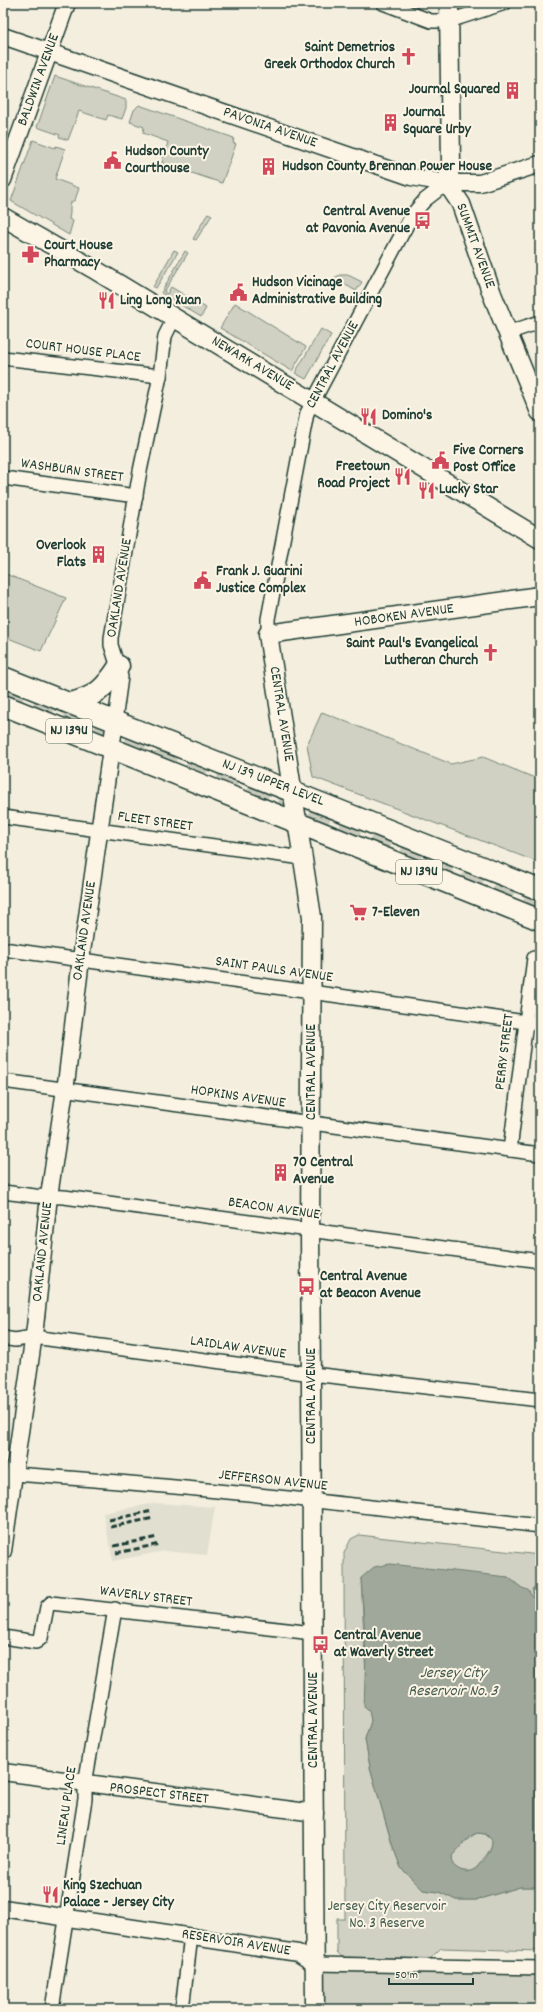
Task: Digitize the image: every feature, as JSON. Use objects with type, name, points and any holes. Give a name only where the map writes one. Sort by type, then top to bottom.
[{"type":"main road","points":[[447,183],[451,166],[449,12]]},
{"type":"main road","name":"SUMMIT AVENUE","points":[[447,183],[461,204],[507,333],[540,412]]},
{"type":"main road","name":"NEWARK AVENUE","points":[[3,217],[313,401],[540,539]]},
{"type":"main road","name":"HOBOKEN AVENUE","points":[[268,634],[540,596]]},
{"type":"main road","name":"CENTRAL AVENUE","points":[[268,634],[312,917],[312,1124],[310,1230],[314,1633],[315,2009]]},
{"type":"main road","points":[[70,704],[95,695],[109,682],[118,666]]},
{"type":"main road","name":"NJ 139 UPPER LEVEL","points":[[4,677],[540,890]]},
{"type":"main road","name":"NJ 139U","points":[[3,705],[111,748]]},
{"type":"main road","name":"NJ 139 UPPER LEVEL","points":[[111,748],[297,824],[540,920]]},
{"type":"street","name":"BALDWIN AVENUE","points":[[3,180],[67,3]]},
{"type":"street","points":[[383,3],[431,21],[449,12],[505,3]]},
{"type":"street","name":"PAVONIA AVENUE","points":[[3,36],[411,177],[447,183],[480,183],[540,164]]},
{"type":"street","name":"CENTRAL AVENUE","points":[[268,634],[268,619],[307,413],[412,215],[425,200],[447,183]]},
{"type":"street","name":"OAKLAND AVENUE","points":[[3,1551],[9,1477],[33,1337],[49,1196],[65,1089],[81,959],[111,748],[122,682],[111,645],[111,638],[136,496],[160,376],[165,336],[174,318]]},
{"type":"street","points":[[507,333],[540,322]]},
{"type":"street","name":"COURT HOUSE PLACE","points":[[3,358],[160,376]]},
{"type":"street","name":"WASHBURN STREET","points":[[3,478],[136,496]]},
{"type":"street","name":"FLEET STREET","points":[[3,817],[303,858]]},
{"type":"street","name":"SAINT PAULS AVENUE","points":[[3,949],[540,1024]]},
{"type":"street","name":"PERRY STREET","points":[[510,1150],[534,958]]},
{"type":"street","name":"HOPKINS AVENUE","points":[[3,1081],[540,1154]]},
{"type":"street","name":"BEACON AVENUE","points":[[3,1192],[35,1196],[49,1196],[540,1261]]},
{"type":"street","name":"LAIDLAW AVENUE","points":[[3,1338],[15,1340],[33,1337],[312,1374],[540,1400]]},
{"type":"street","name":"JEFFERSON AVENUE","points":[[9,1477],[312,1500],[540,1526]]},
{"type":"street","name":"WAVERLY STREET","points":[[3,1637],[36,1642],[41,1638],[47,1607],[51,1603],[115,1609],[314,1633]]},
{"type":"street","name":"LINEAU PLACE","points":[[52,2009],[86,1799],[85,1784],[115,1609]]},
{"type":"street","name":"PROSPECT STREET","points":[[3,1772],[85,1784],[315,1813]]},
{"type":"street","name":"RESERVOIR AVENUE","points":[[3,1908],[298,1953],[315,1964]]},
{"type":"street","points":[[182,2009],[191,1936]]},
{"type":"street","points":[[315,1964],[540,1968]]},
{"type":"shaded area","points":[[155,1503],[215,1507],[207,1555],[164,1551],[113,1561],[103,1513]]},
{"type":"green space","points":[[55,76],[126,100],[126,108],[122,119],[108,115],[106,120],[79,111],[68,140],[59,137],[60,135],[37,127]]},
{"type":"green space","points":[[139,105],[234,138],[233,143],[236,144],[222,183],[162,163],[168,142],[143,133],[144,127],[130,122],[134,110]]},
{"type":"green space","points":[[33,140],[55,148],[56,146],[65,149],[55,179],[79,188],[75,200],[70,204],[69,219],[73,221],[69,235],[11,201]]},
{"type":"green space","points":[[208,213],[212,215],[196,240],[193,239]]},
{"type":"green space","points":[[174,250],[178,252],[156,288],[153,287]]},
{"type":"green space","points":[[185,251],[188,253],[164,292],[167,294],[171,287],[206,308],[201,317],[161,293]]},
{"type":"green space","points":[[340,275],[348,275],[362,282],[356,291],[334,278]]},
{"type":"green space","points":[[235,303],[306,347],[292,371],[220,328]]},
{"type":"green space","points":[[321,329],[331,335],[306,379],[295,373]]},
{"type":"green space","points":[[3,573],[66,598],[41,651],[3,636]]},
{"type":"green space","points":[[322,712],[451,764],[483,757],[540,780],[540,863],[313,777],[307,745]]},
{"type":"green space","name":"Jersey City Reservoir No. 3 Reserve","points":[[359,1535],[540,1555],[540,1586],[533,1588],[533,1598],[508,1577],[361,1578],[366,1678],[371,1721],[365,1739],[370,1767],[392,1844],[401,1868],[423,1890],[439,1892],[456,1900],[476,1900],[520,1887],[540,1887],[540,1951],[441,1948],[430,1959],[342,1957],[337,1952],[337,1919],[345,1919],[344,1553],[351,1539]]},
{"type":"green space","points":[[477,1833],[485,1834],[492,1840],[490,1850],[475,1869],[464,1871],[456,1868],[451,1863],[452,1856],[462,1844]]},
{"type":"green space","points":[[323,1968],[540,1972],[540,2009],[323,2009]]},
{"type":"water","name":"Jersey City Reservoir No. 3","points":[[390,1564],[508,1577],[522,1588],[528,1590],[533,1598],[534,1596],[532,1589],[540,1586],[540,1887],[520,1887],[476,1900],[456,1900],[439,1892],[423,1890],[401,1868],[392,1844],[370,1767],[365,1739],[371,1721],[369,1710],[364,1706],[366,1653],[361,1578],[374,1567]],"holes":[[[477,1833],[486,1834],[492,1840],[492,1844],[488,1854],[476,1868],[467,1872],[461,1871],[453,1865],[452,1856],[470,1836]]]},
{"type":"tunnel","points":[[3,690],[540,903]]},
{"type":"railway","points":[[109,1520],[153,1511]]},
{"type":"railway","points":[[110,1527],[154,1518]]},
{"type":"railway","points":[[114,1546],[158,1537]]},
{"type":"railway","points":[[116,1553],[160,1544]]},
{"type":"place","name":"Saint Demetrios Greek Orthodox Church","points":[[408,57]]},
{"type":"place","name":"Journal Squared","points":[[513,90]]},
{"type":"place","name":"Journal Square Urby","points":[[390,122]]},
{"type":"place","name":"Hudson County Courthouse","points":[[112,161]]},
{"type":"place","name":"Hudson County Brennan Power House","points":[[269,167]]},
{"type":"place","name":"Central Avenue at Pavonia Avenue","points":[[423,221]]},
{"type":"place","name":"Court House Pharmacy","points":[[31,255]]},
{"type":"place","name":"Hudson Vicinage Administrative Building","points":[[239,292]]},
{"type":"place","name":"Ling Long Xuan","points":[[107,301]]},
{"type":"place","name":"Domino's","points":[[369,416]]},
{"type":"place","name":"Five Corners Post Office","points":[[440,460]]},
{"type":"place","name":"Freetown Road Project","points":[[403,476]]},
{"type":"place","name":"Lucky Star","points":[[426,490]]},
{"type":"place","name":"Overlook Flats","points":[[99,555]]},
{"type":"place","name":"Frank J. Guarini Justice Complex","points":[[203,581]]},
{"type":"place","name":"Saint Paul's Evangelical Lutheran Church","points":[[491,653]]},
{"type":"place","name":"7-Eleven","points":[[359,913]]},
{"type":"place","name":"70 Central Avenue","points":[[280,1172]]},
{"type":"place","name":"Central Avenue at Beacon Avenue","points":[[307,1286]]},
{"type":"place","name":"Central Avenue at Waverly Street","points":[[321,1645]]},
{"type":"place","name":"King Szechuan Palace - Jersey City","points":[[50,1895]]}]
